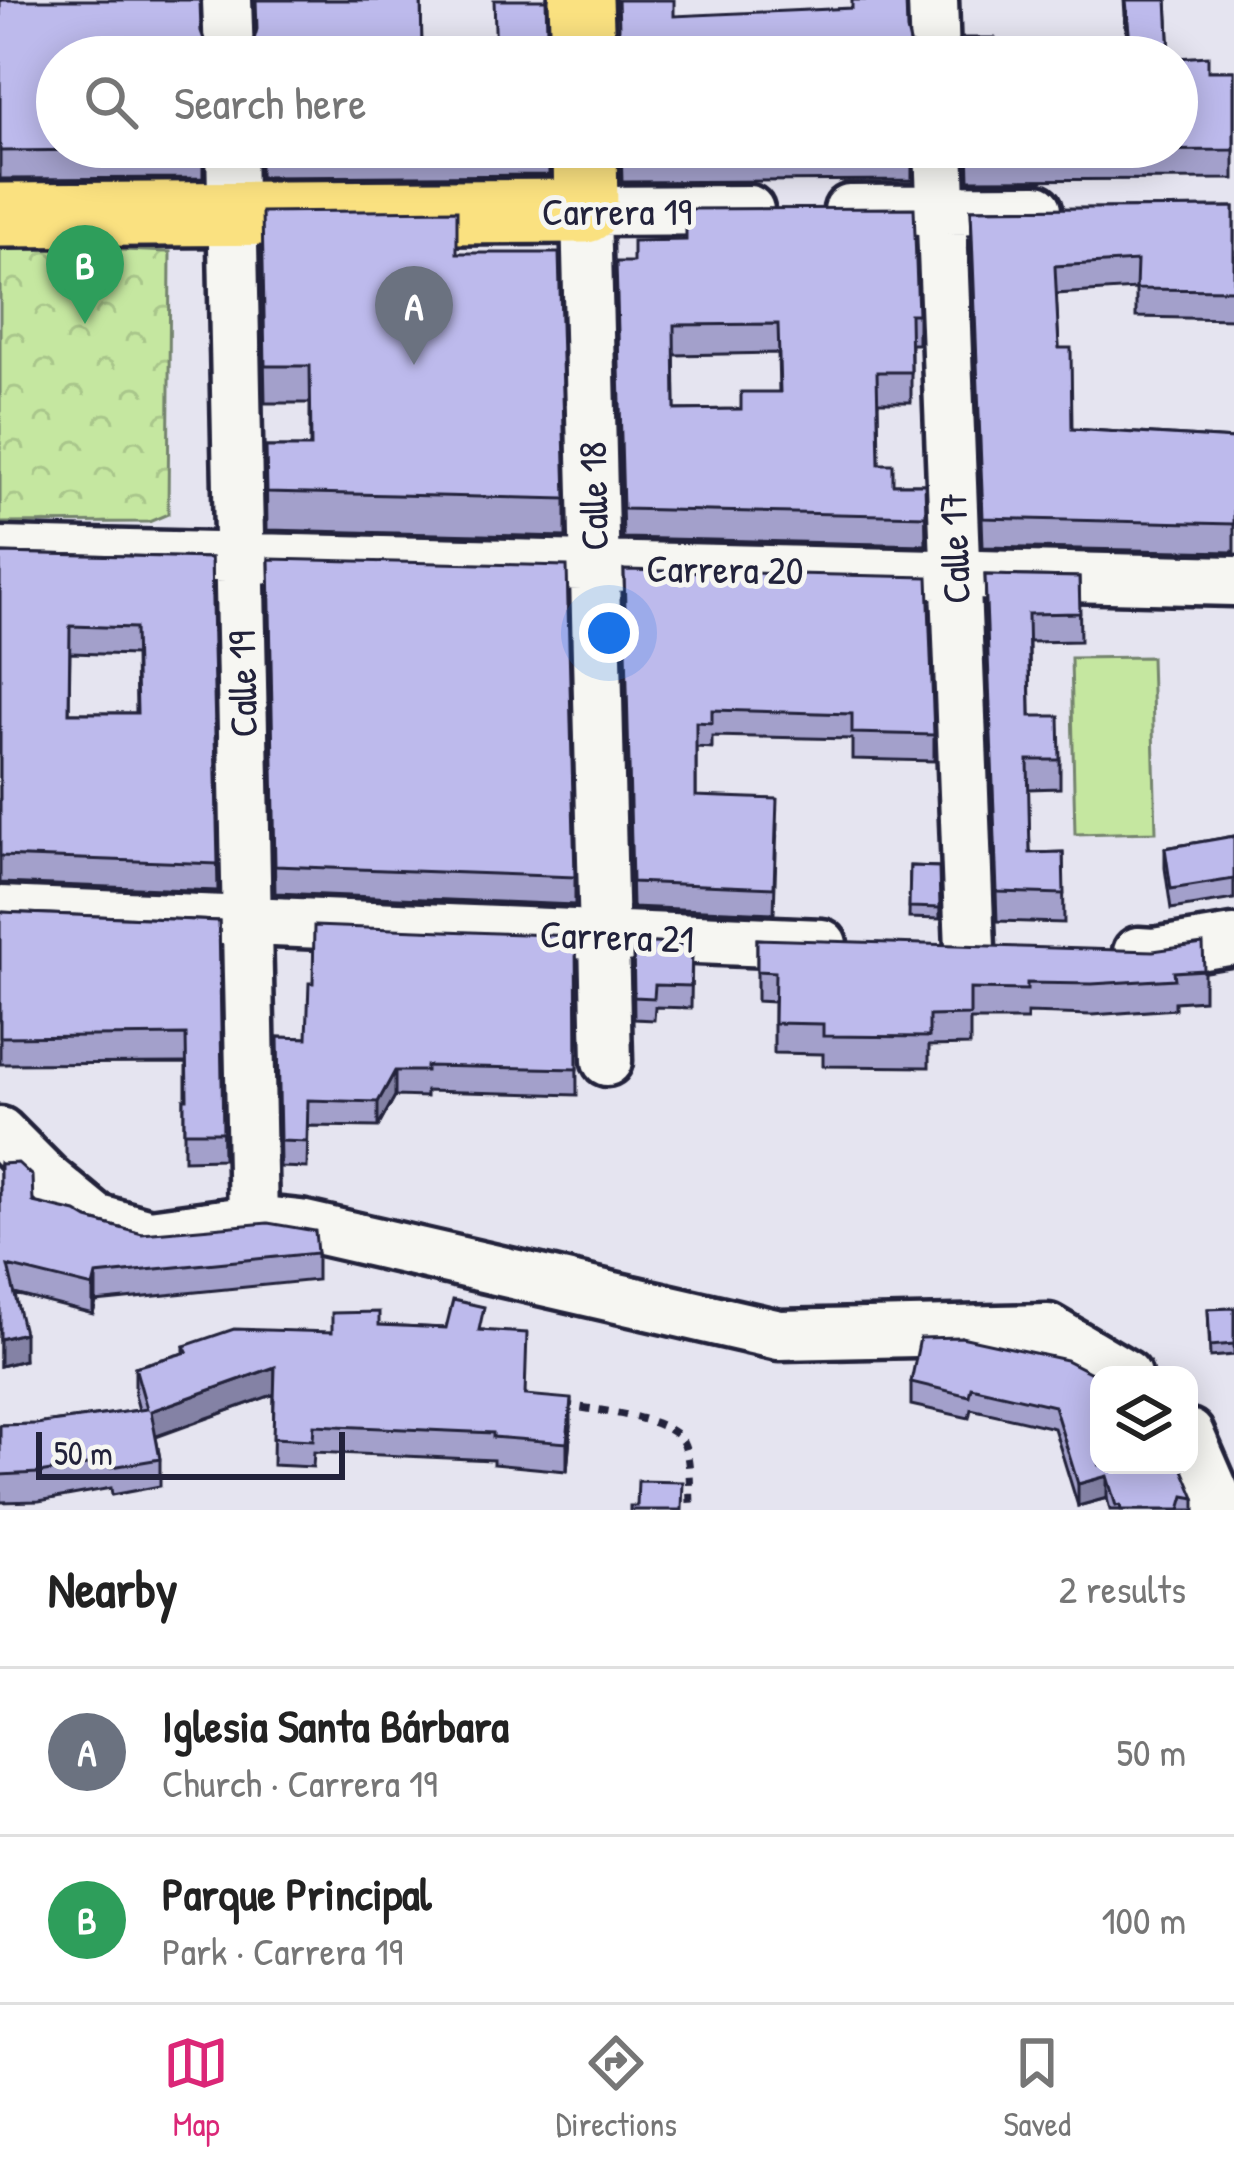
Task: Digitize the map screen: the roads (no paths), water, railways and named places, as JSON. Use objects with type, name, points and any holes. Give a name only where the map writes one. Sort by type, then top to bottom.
[{"type":"main road","points":[[581,0],[582,36]]},
{"type":"main road","name":"Calle 18","points":[[585,168],[586,212]]},
{"type":"main road","name":"Carrera 19","points":[[0,215],[586,212]]},
{"type":"street","points":[[227,0],[228,36]]},
{"type":"street","points":[[933,0],[934,36]]},
{"type":"street","name":"Calle 19","points":[[231,168],[253,1220]]},
{"type":"street","name":"Calle 17","points":[[940,168],[970,949]]},
{"type":"street","name":"Carrera 19","points":[[586,212],[1076,208]]},
{"type":"street","name":"Calle 18","points":[[586,212],[607,1061]]},
{"type":"street","name":"Carrera 20","points":[[0,552],[1234,580]]},
{"type":"street","name":"Carrera 21","points":[[0,911],[859,945]]},
{"type":"street","points":[[1085,951],[1154,952],[1234,940]]},
{"type":"street","points":[[0,1132],[96,1219],[150,1234],[253,1220],[300,1225],[779,1335],[1048,1329],[1111,1366]]},
{"type":"street","points":[[1198,1455],[1222,1510]]},
{"type":"place","name":"Parque Principal","points":[[85,324]]},
{"type":"place","name":"Iglesia Santa Bárbara","points":[[414,365]]}]
